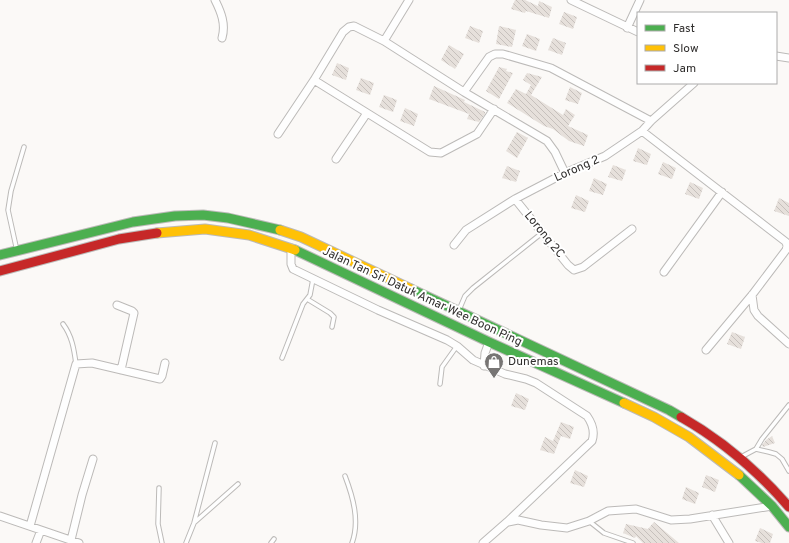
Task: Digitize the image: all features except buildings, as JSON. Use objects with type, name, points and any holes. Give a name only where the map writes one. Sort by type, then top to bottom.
[{"type":"main road","name":"Jalan Tan Sri Datuk Amar Wee Boon Ping","points":[[0,255],[132,222],[146,220],[201,215],[230,218],[269,226],[301,237],[669,410],[693,423],[740,458],[787,501]]},
{"type":"main road","name":"Jalan Tan Sri Datuk Amar Wee Boon Ping","points":[[0,271],[119,239],[167,231],[205,229],[249,234],[291,248],[489,342],[654,417],[689,437],[734,470],[772,506],[789,527]]},
{"type":"street","points":[[215,0],[222,15],[222,38]]},
{"type":"street","points":[[384,41],[409,0]]},
{"type":"street","points":[[571,0],[637,32]]},
{"type":"street","points":[[627,28],[640,0]]},
{"type":"street","points":[[278,134],[314,80],[343,32],[349,27],[354,26],[361,28],[384,41],[464,92],[547,141],[555,152],[565,173]]},
{"type":"street","points":[[464,92],[489,58],[495,54],[503,54],[552,68],[651,121]]},
{"type":"street","points":[[777,56],[789,58]]},
{"type":"street","points":[[314,80],[430,152],[435,153],[441,153],[477,134],[494,109]]},
{"type":"street","name":"Lorong 2","points":[[454,245],[466,230],[515,199],[565,173],[605,156],[642,131],[651,121],[693,84]]},
{"type":"street","points":[[336,159],[367,113]]},
{"type":"street","points":[[642,131],[786,242],[786,250],[752,295],[706,350]]},
{"type":"street","points":[[664,272],[722,192]]},
{"type":"street","name":"Lorong 2C","points":[[515,199],[568,265],[574,270],[583,267],[632,229]]},
{"type":"street","points":[[291,248],[291,264],[293,269],[378,310],[447,340],[457,346],[473,360],[484,366],[536,383],[587,416],[591,421],[593,430],[592,441],[508,522],[483,543]]},
{"type":"street","points":[[752,295],[754,310],[758,316],[789,344]]},
{"type":"street","points":[[117,305],[134,313],[121,370]]},
{"type":"street","points":[[484,366],[484,353],[489,342]]},
{"type":"street","points":[[30,526],[76,364],[92,363],[160,379],[165,363]]},
{"type":"street","points":[[71,540],[82,495],[93,460]]},
{"type":"street","points":[[508,522],[518,520],[541,525],[567,528],[589,521],[608,511],[636,509],[671,520],[712,516],[772,506]]},
{"type":"street","points":[[0,516],[79,543]]},
{"type":"street","points":[[712,516],[728,543]]},
{"type":"street","points":[[36,543],[41,530]]},
{"type":"lane","points":[[17,251],[8,210],[11,191],[24,147]]},
{"type":"lane","points":[[458,311],[465,296],[473,288],[542,233]]},
{"type":"lane","points":[[282,358],[302,304],[312,291],[314,279]]},
{"type":"lane","points":[[307,299],[334,317],[332,327]]},
{"type":"lane","points":[[63,324],[68,331],[73,344],[76,364]]},
{"type":"lane","points":[[440,384],[442,367],[457,346]]},
{"type":"lane","points":[[740,458],[756,449],[762,439],[789,405]]},
{"type":"lane","points":[[186,543],[194,523],[215,443]]},
{"type":"lane","points":[[756,449],[776,454],[782,459],[789,471]]},
{"type":"lane","points":[[345,476],[352,495],[354,507],[355,535],[352,543]]},
{"type":"lane","points":[[194,523],[238,484]]},
{"type":"lane","points":[[159,488],[158,524],[162,543]]},
{"type":"lane","points":[[589,521],[604,533],[633,543]]},
{"type":"lane","points":[[271,543],[274,538]]},
{"type":"traffic: fast","points":[[0,255],[133,222],[175,216],[203,215],[228,218],[280,230]]},
{"type":"traffic: fast","points":[[295,250],[489,342],[624,403]]},
{"type":"traffic: fast","points":[[411,289],[681,417]]},
{"type":"traffic: fast","points":[[739,475],[772,506],[789,527]]},
{"type":"traffic: slow","points":[[157,233],[205,229],[249,235],[295,250]]},
{"type":"traffic: slow","points":[[280,230],[301,237],[411,289]]},
{"type":"traffic: slow","points":[[624,403],[654,417],[689,437],[739,475]]},
{"type":"traffic: jam","points":[[0,271],[119,239],[157,233]]},
{"type":"traffic: jam","points":[[681,417],[711,436],[739,458],[765,481],[789,507]]},
{"type":"place","name":"Dunemas","points":[[494,379]]}]
